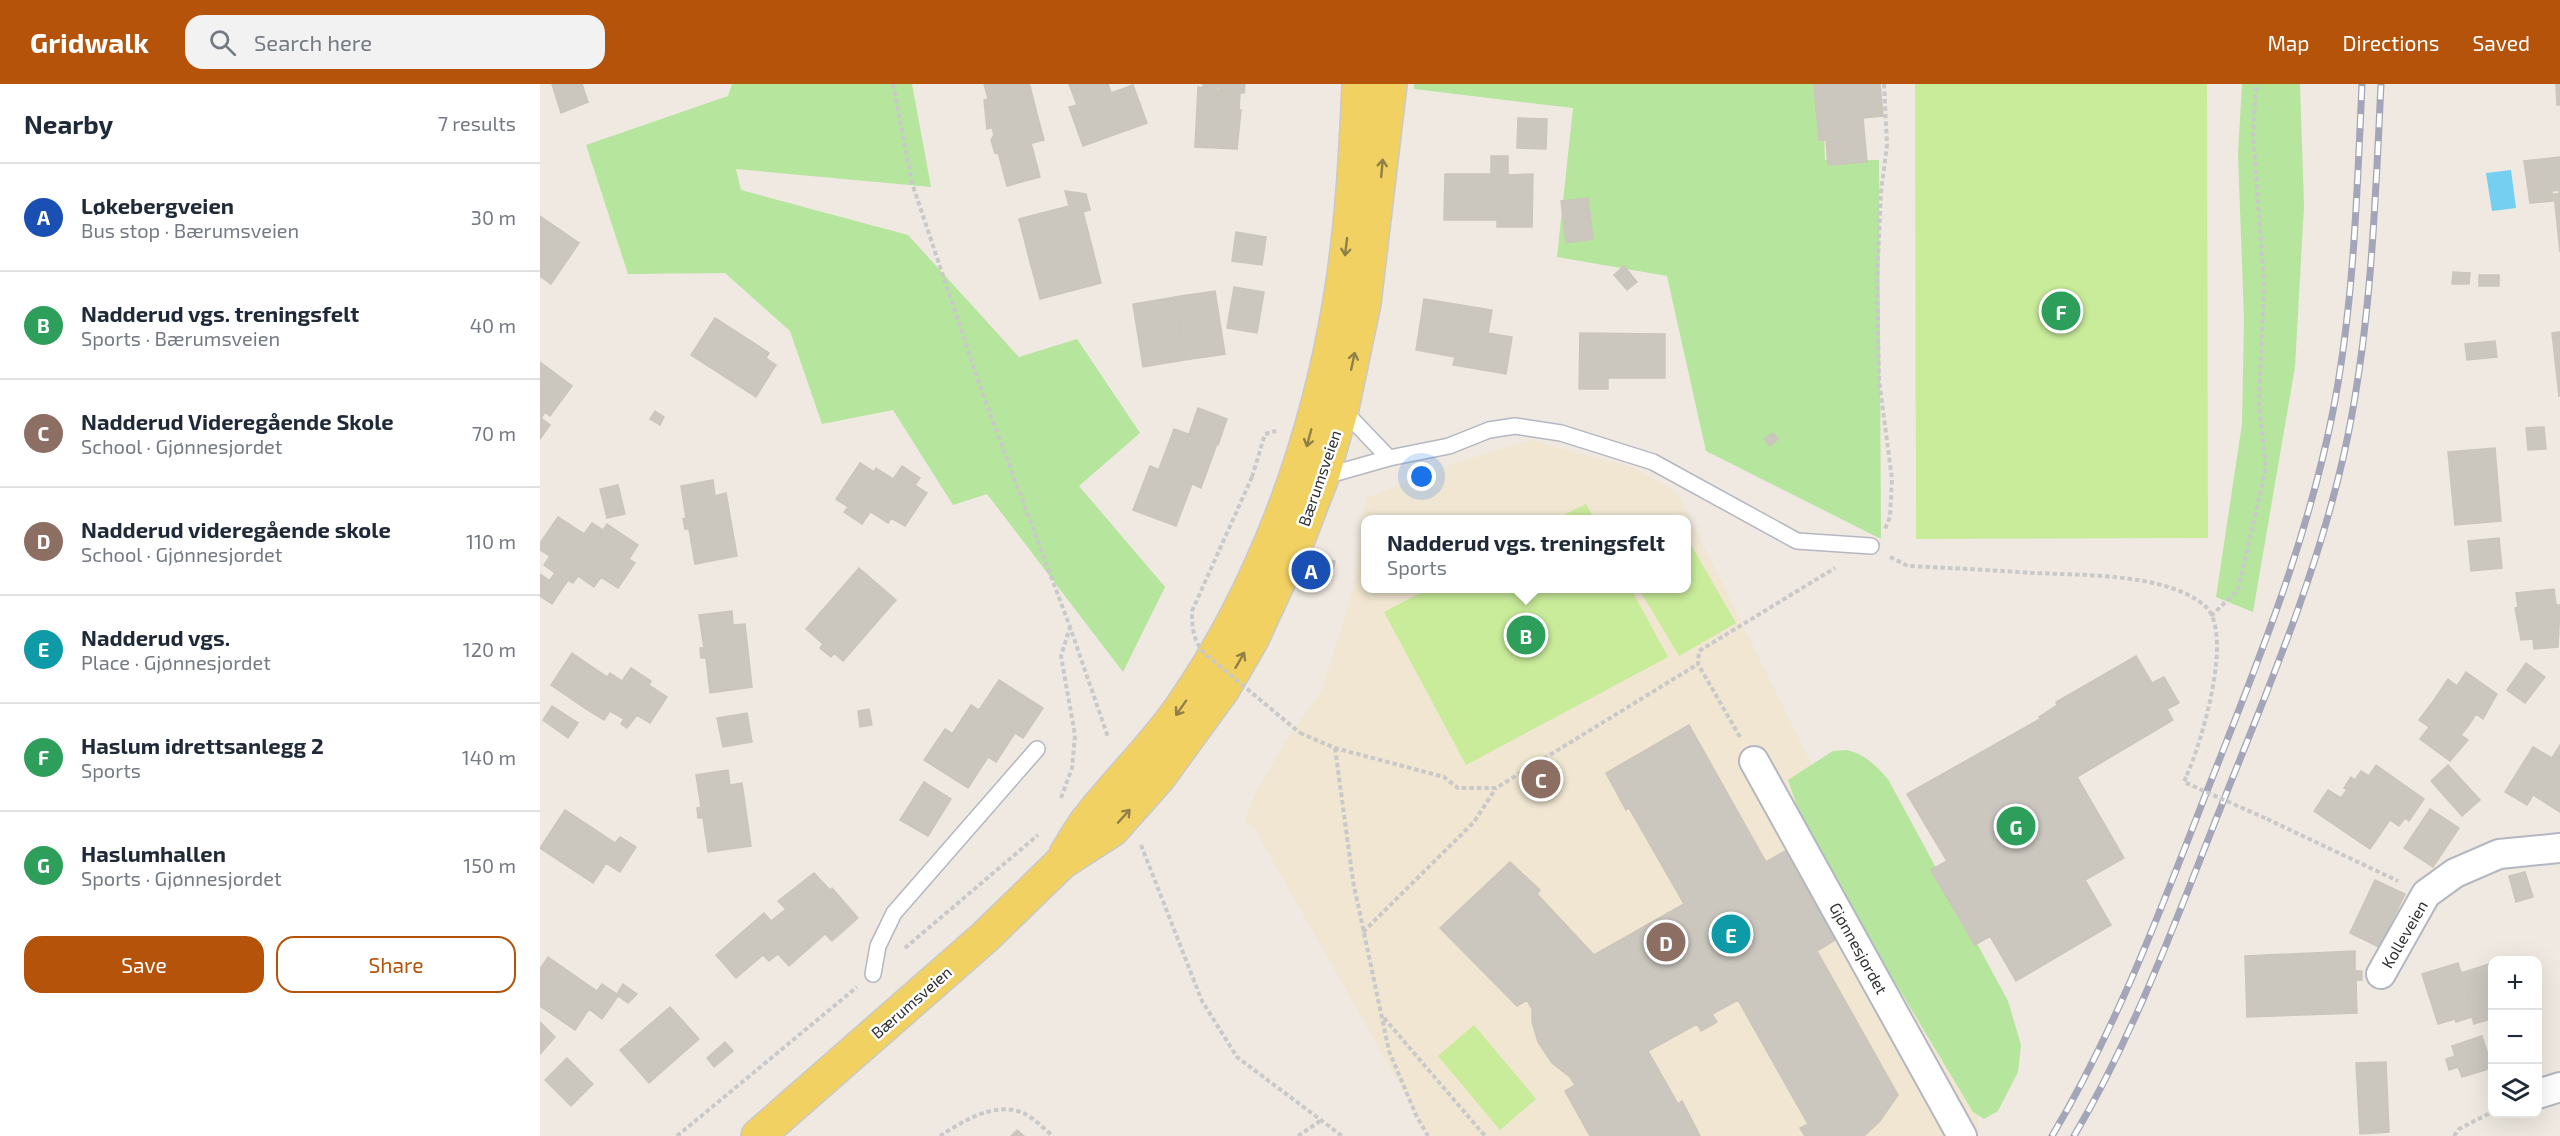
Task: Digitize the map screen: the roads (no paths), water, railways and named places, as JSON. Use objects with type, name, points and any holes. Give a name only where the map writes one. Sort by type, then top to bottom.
[{"type":"main road","name":"Bærumsveien","points":[[1061,863],[1090,817],[1138,763],[1181,708],[1220,645],[1279,524],[1304,456],[1324,383],[1340,300],[1355,174],[1359,84]]},
{"type":"main road","name":"Bærumsveien","points":[[758,1136],[985,938],[1061,863],[1112,830],[1159,777],[1222,689],[1274,593],[1322,477],[1342,408],[1364,303],[1390,84]]},
{"type":"street","name":"Gjønnesjordet","points":[[1754,761],[1962,1136]]},
{"type":"street","name":"Kolleveien","points":[[2381,974],[2426,894],[2455,873],[2499,854],[2560,848]]},
{"type":"street","points":[[2542,1093],[2560,1087]]},
{"type":"lane","points":[[1342,408],[1389,458]]},
{"type":"lane","points":[[1322,477],[1389,458],[1449,447],[1489,430],[1515,426],[1561,433],[1653,462],[1797,541],[1871,546]]},
{"type":"lane","points":[[873,974],[878,946],[894,913],[1037,749]]},
{"type":"water","points":[[2511,170],[2516,208],[2492,211],[2486,173]]},
{"type":"railway","points":[[2052,1136],[2097,1053],[2137,967],[2244,698],[2295,557],[2322,460],[2333,411],[2346,330],[2362,84]]},
{"type":"railway","points":[[2074,1136],[2114,1061],[2166,946],[2286,643],[2318,550],[2344,454],[2360,362],[2374,223],[2381,84]]},
{"type":"place","name":"Haslum idrettsanlegg 2","points":[[2061,311]]},
{"type":"place","name":"Løkebergveien","points":[[1311,570]]},
{"type":"place","name":"Nadderud vgs. treningsfelt","points":[[1526,635]]},
{"type":"place","name":"Nadderud Videregående Skole","points":[[1541,779]]},
{"type":"place","name":"Haslumhallen","points":[[2016,826]]},
{"type":"place","name":"Nadderud vgs.","points":[[1731,934]]},
{"type":"place","name":"Nadderud videregående skole","points":[[1666,942]]}]
